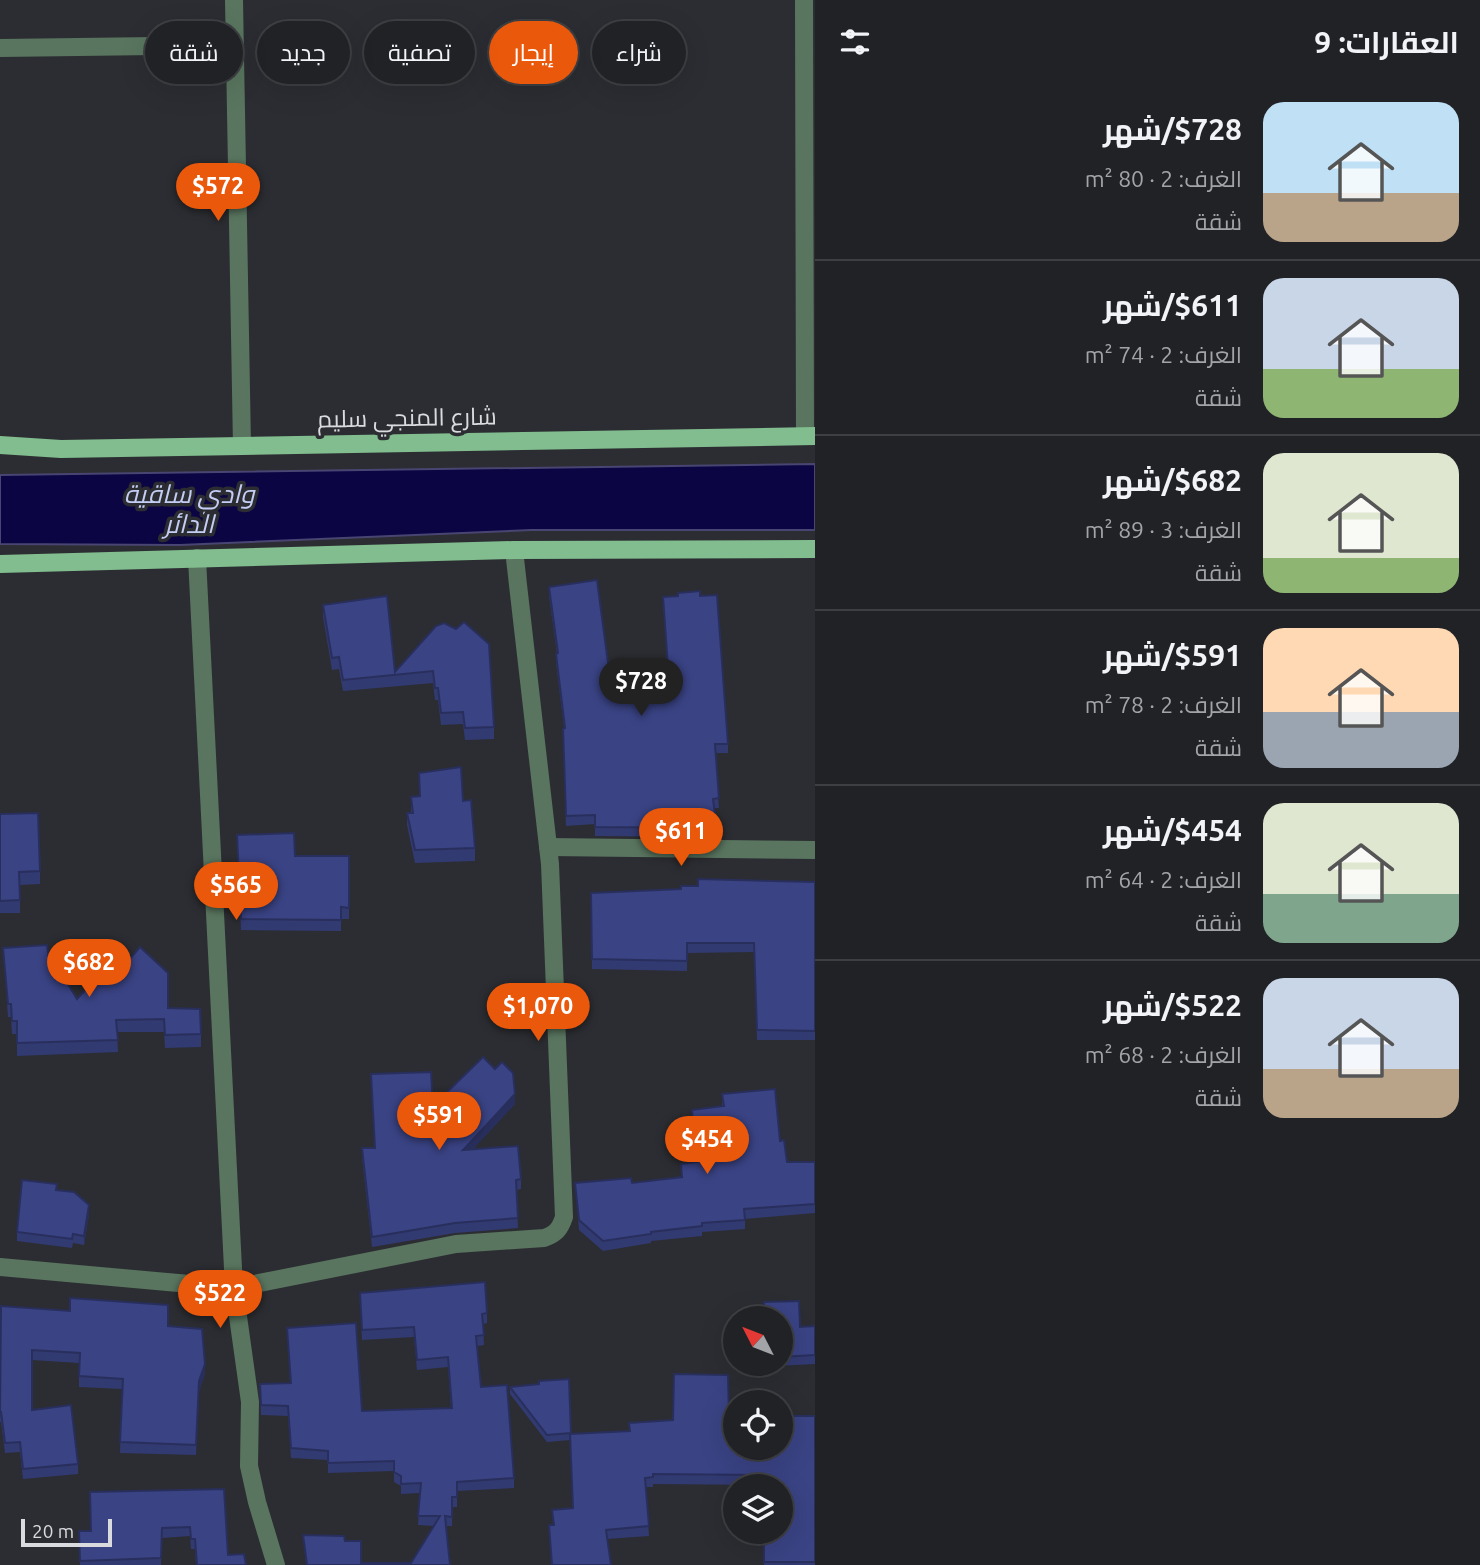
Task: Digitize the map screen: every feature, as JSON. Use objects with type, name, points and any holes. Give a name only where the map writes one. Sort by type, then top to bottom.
[{"type":"main road","name":"شارع المنجي سليم","points":[[0,445],[61,449],[810,436]]},
{"type":"main road","points":[[0,564],[514,550],[815,549]]},
{"type":"street","points":[[234,0],[234,21]]},
{"type":"street","points":[[804,0],[810,436]]},
{"type":"street","points":[[0,48],[145,46]]},
{"type":"street","points":[[234,84],[242,446]]},
{"type":"street","points":[[0,1267],[234,1288],[456,1244],[544,1238],[560,1229],[564,1217],[548,847],[514,550]]},
{"type":"street","points":[[197,558],[234,1288],[250,1402],[249,1466],[276,1565]]},
{"type":"street","points":[[548,847],[815,850]]},
{"type":"water","name":"وادي ساقية الدائر","points":[[815,464],[815,530],[531,530],[180,545],[0,544],[0,475]]},
{"type":"building","points":[[597,580],[613,701],[670,695],[663,597],[700,591],[700,596],[717,595],[728,744],[715,744],[719,798],[713,799],[716,822],[710,822],[711,828],[595,827],[595,815],[566,816],[565,728],[549,587]]},
{"type":"building","points":[[387,596],[395,672],[436,626],[444,623],[456,629],[464,622],[489,644],[494,727],[465,728],[463,712],[441,713],[433,671],[343,680],[339,657],[332,658],[323,605]]},
{"type":"building","points":[[461,767],[463,801],[471,800],[475,848],[415,850],[407,813],[413,813],[411,797],[420,796],[419,773]]},
{"type":"building","points":[[38,813],[40,871],[19,872],[20,900],[0,901],[0,814]]},
{"type":"building","points":[[294,833],[295,856],[349,856],[349,908],[341,907],[341,920],[241,919],[237,835]]},
{"type":"building","points":[[698,879],[815,882],[815,1031],[757,1030],[754,943],[687,943],[687,961],[592,959],[591,893],[681,889],[681,886],[698,886]]},
{"type":"building","points":[[47,945],[49,960],[60,971],[77,999],[121,952],[129,960],[140,947],[168,973],[168,1008],[200,1009],[201,1034],[165,1035],[164,1019],[116,1020],[118,1040],[17,1043],[17,1021],[12,1021],[11,1004],[8,1004],[3,948]]},
{"type":"building","points":[[483,1057],[495,1069],[502,1062],[513,1073],[515,1094],[463,1150],[518,1146],[521,1179],[516,1180],[518,1218],[455,1223],[372,1237],[362,1148],[375,1148],[371,1074],[431,1072],[433,1106]]},
{"type":"building","points":[[775,1089],[780,1141],[784,1140],[787,1162],[815,1162],[815,1204],[744,1209],[745,1220],[702,1223],[702,1226],[603,1241],[579,1220],[575,1183],[631,1178],[632,1183],[682,1177],[681,1164],[697,1162],[692,1110],[724,1106],[722,1094]]},
{"type":"building","points":[[22,1180],[57,1184],[56,1190],[74,1192],[89,1205],[84,1236],[73,1234],[72,1239],[17,1232]]},
{"type":"building","points":[[485,1282],[487,1313],[482,1314],[484,1335],[476,1336],[481,1387],[507,1385],[514,1478],[457,1482],[457,1497],[452,1497],[452,1517],[445,1516],[450,1565],[307,1565],[303,1535],[344,1536],[345,1541],[361,1541],[361,1563],[411,1563],[440,1516],[418,1516],[421,1483],[401,1484],[401,1476],[394,1472],[394,1461],[328,1463],[328,1451],[291,1448],[288,1406],[261,1405],[260,1384],[291,1383],[287,1328],[356,1323],[362,1411],[452,1408],[448,1357],[417,1360],[414,1327],[362,1330],[360,1293]]},
{"type":"building","points":[[70,1298],[168,1305],[168,1326],[202,1329],[205,1364],[199,1381],[196,1445],[120,1442],[123,1379],[79,1376],[80,1353],[32,1350],[32,1410],[71,1405],[78,1464],[23,1469],[20,1442],[5,1443],[0,1412],[1,1306],[70,1311]]},
{"type":"building","points":[[799,1301],[800,1327],[815,1326],[815,1355],[793,1356],[793,1306],[764,1306],[764,1302]]},
{"type":"building","points":[[674,1374],[728,1376],[728,1390],[723,1390],[723,1460],[793,1460],[793,1416],[815,1416],[815,1562],[764,1562],[764,1544],[793,1544],[793,1474],[653,1474],[653,1477],[645,1478],[649,1526],[606,1530],[611,1565],[552,1565],[549,1525],[554,1525],[552,1510],[573,1508],[570,1434],[630,1431],[629,1423],[673,1420]]},
{"type":"building","points":[[569,1379],[571,1433],[547,1435],[510,1387]]},
{"type":"building","points":[[224,1489],[228,1555],[244,1554],[246,1565],[197,1565],[195,1539],[191,1539],[190,1527],[162,1528],[161,1558],[80,1561],[79,1531],[91,1531],[90,1492]]}]
